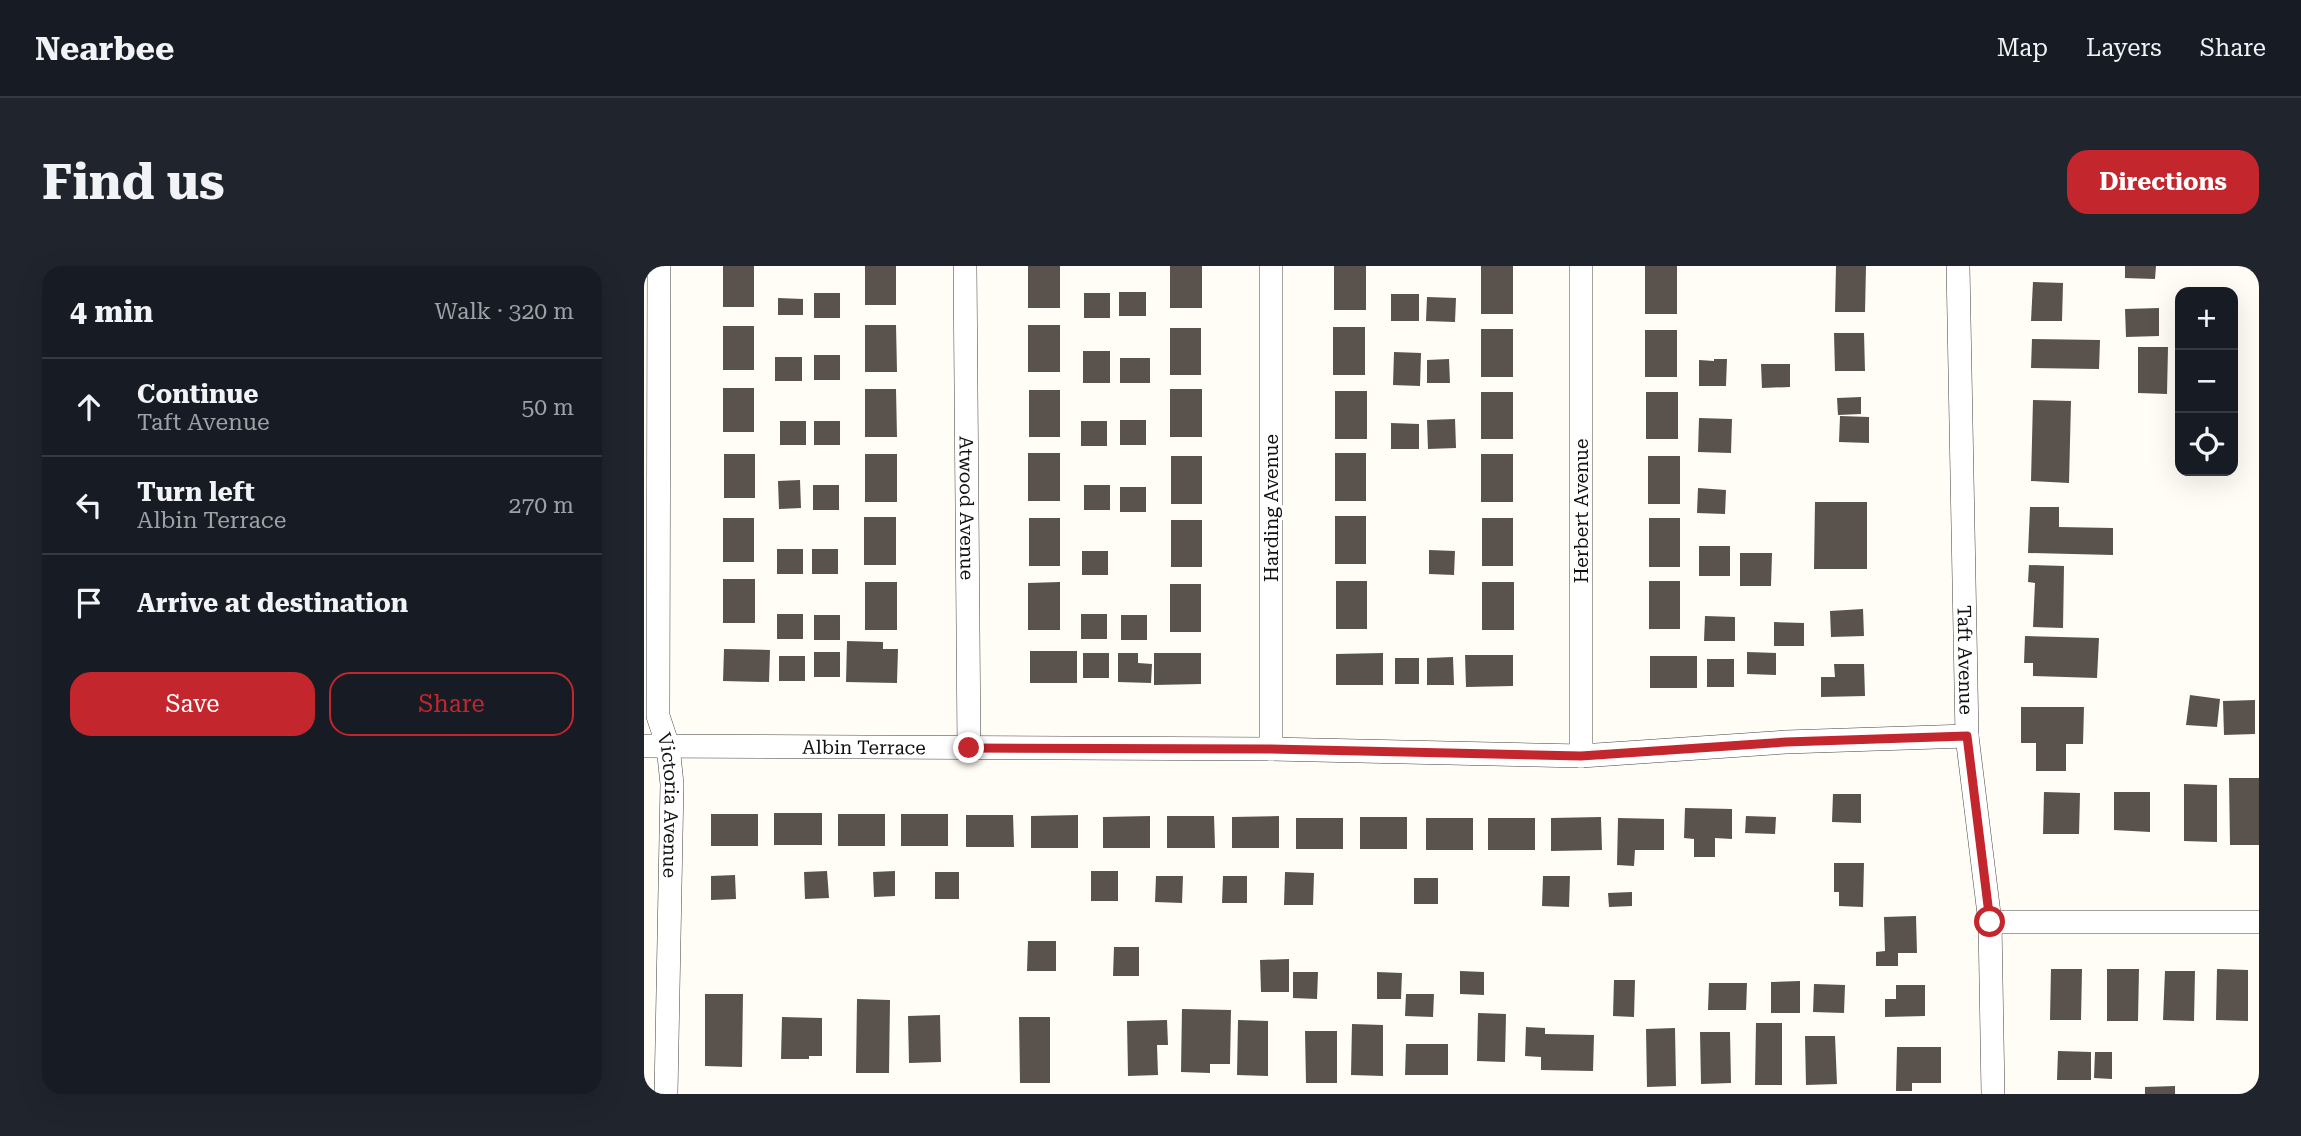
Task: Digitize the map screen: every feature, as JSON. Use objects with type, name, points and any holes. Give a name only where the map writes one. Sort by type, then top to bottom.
[{"type":"street","name":"Victoria Avenue","points":[[659,266],[658,716],[668,746],[672,784],[666,1094]]},
{"type":"street","name":"Atwood Avenue","points":[[965,266],[969,748]]},
{"type":"street","name":"Harding Avenue","points":[[1271,266],[1271,749]]},
{"type":"street","name":"Herbert Avenue","points":[[1581,266],[1581,756]]},
{"type":"street","name":"Taft Avenue","points":[[1958,266],[1967,736],[1990,922],[1993,1094]]},
{"type":"street","name":"Albin Terrace","points":[[644,746],[1271,749],[1581,756],[1786,742],[1967,736]]},
{"type":"street","points":[[1990,922],[2259,922]]},
{"type":"building","points":[[723,266],[754,266],[754,307],[723,307]]},
{"type":"building","points":[[865,266],[896,266],[896,305],[865,305]]},
{"type":"building","points":[[1028,266],[1060,266],[1060,308],[1028,308]]},
{"type":"building","points":[[1170,266],[1202,266],[1202,308],[1170,308]]},
{"type":"building","points":[[1334,266],[1366,266],[1366,310],[1334,310]]},
{"type":"building","points":[[1481,266],[1513,266],[1513,314],[1481,314]]},
{"type":"building","points":[[1645,266],[1677,266],[1677,314],[1645,314]]},
{"type":"building","points":[[1836,266],[1866,266],[1865,312],[1835,312]]},
{"type":"building","points":[[2125,266],[2156,266],[2155,279],[2125,278]]},
{"type":"building","points":[[2033,282],[2063,283],[2062,321],[2031,321]]},
{"type":"building","points":[[1119,292],[1146,292],[1146,316],[1119,316]]},
{"type":"building","points":[[814,293],[840,293],[840,318],[814,318]]},
{"type":"building","points":[[1084,293],[1110,293],[1110,318],[1084,318]]},
{"type":"building","points":[[1391,294],[1419,294],[1419,321],[1391,321]]},
{"type":"building","points":[[1427,297],[1456,298],[1455,322],[1426,321]]},
{"type":"building","points":[[778,298],[803,299],[803,315],[778,315]]},
{"type":"building","points":[[2159,308],[2159,336],[2126,337],[2125,309]]},
{"type":"building","points":[[865,325],[896,325],[897,372],[865,372]]},
{"type":"building","points":[[1028,325],[1060,325],[1060,372],[1028,372]]},
{"type":"building","points":[[723,326],[754,326],[754,370],[723,370]]},
{"type":"building","points":[[1333,327],[1365,327],[1365,375],[1333,375]]},
{"type":"building","points":[[1170,328],[1201,328],[1201,375],[1170,375]]},
{"type":"building","points":[[1481,329],[1513,329],[1513,377],[1481,377]]},
{"type":"building","points":[[1645,330],[1677,330],[1677,377],[1645,377]]},
{"type":"building","points":[[1834,333],[1864,333],[1865,371],[1835,371]]},
{"type":"building","points":[[2032,339],[2100,340],[2099,369],[2031,368]]},
{"type":"building","points":[[2138,347],[2168,347],[2167,394],[2138,393]]},
{"type":"building","points":[[1083,351],[1110,351],[1110,383],[1083,383]]},
{"type":"building","points":[[1394,352],[1421,353],[1420,386],[1393,385]]},
{"type":"building","points":[[814,355],[840,355],[840,380],[814,380]]},
{"type":"building","points":[[775,357],[802,357],[802,381],[775,381]]},
{"type":"building","points":[[1120,358],[1150,358],[1150,383],[1120,383]]},
{"type":"building","points":[[1449,359],[1450,383],[1427,383],[1427,360]]},
{"type":"building","points":[[1727,359],[1726,386],[1699,386],[1699,360]]},
{"type":"building","points":[[1761,364],[1790,364],[1790,387],[1762,388]]},
{"type":"building","points":[[723,388],[754,388],[754,432],[723,432]]},
{"type":"building","points":[[865,389],[896,389],[897,437],[865,437]]},
{"type":"building","points":[[1170,389],[1202,389],[1202,437],[1170,437]]},
{"type":"building","points":[[1029,390],[1060,390],[1060,437],[1029,437]]},
{"type":"building","points":[[1335,391],[1367,391],[1367,439],[1335,439]]},
{"type":"building","points":[[1481,392],[1513,392],[1513,439],[1481,439]]},
{"type":"building","points":[[1646,392],[1678,392],[1678,439],[1646,439]]},
{"type":"building","points":[[1861,397],[1861,414],[1838,415],[1837,398]]},
{"type":"building","points":[[2033,400],[2071,401],[2069,483],[2031,481]]},
{"type":"building","points":[[1840,416],[1869,417],[1869,443],[1839,442]]},
{"type":"building","points":[[1699,418],[1732,419],[1731,453],[1698,452]]},
{"type":"building","points":[[1455,419],[1456,448],[1428,449],[1427,420]]},
{"type":"building","points":[[1120,420],[1146,420],[1146,445],[1120,445]]},
{"type":"building","points":[[780,421],[806,421],[806,445],[780,445]]},
{"type":"building","points":[[814,421],[840,421],[840,445],[814,445]]},
{"type":"building","points":[[1081,421],[1107,421],[1107,446],[1081,446]]},
{"type":"building","points":[[1391,423],[1419,424],[1419,449],[1391,449]]},
{"type":"building","points":[[1028,453],[1060,453],[1060,501],[1028,501]]},
{"type":"building","points":[[1335,453],[1366,453],[1366,501],[1335,501]]},
{"type":"building","points":[[724,454],[755,454],[755,498],[724,498]]},
{"type":"building","points":[[865,454],[897,454],[897,502],[865,502]]},
{"type":"building","points":[[1481,454],[1513,454],[1513,502],[1481,502]]},
{"type":"building","points":[[1171,456],[1202,456],[1202,504],[1171,504]]},
{"type":"building","points":[[1648,456],[1680,456],[1680,504],[1648,504]]},
{"type":"building","points":[[800,480],[801,508],[779,509],[778,481]]},
{"type":"building","points":[[813,485],[839,485],[839,510],[813,510]]},
{"type":"building","points":[[1084,485],[1110,485],[1110,510],[1084,510]]},
{"type":"building","points":[[1120,487],[1146,487],[1146,512],[1120,512]]},
{"type":"building","points":[[1698,488],[1726,490],[1725,514],[1697,513]]},
{"type":"building","points":[[1815,502],[1867,502],[1867,569],[1814,569]]},
{"type":"building","points":[[2030,507],[2059,507],[2059,527],[2113,528],[2113,555],[2028,553]]},
{"type":"building","points":[[1335,516],[1366,516],[1366,564],[1335,564]]},
{"type":"building","points":[[864,517],[896,517],[896,565],[864,565]]},
{"type":"building","points":[[723,518],[754,518],[754,562],[723,562]]},
{"type":"building","points":[[1029,518],[1060,518],[1060,566],[1029,566]]},
{"type":"building","points":[[1482,518],[1513,518],[1513,566],[1482,566]]},
{"type":"building","points":[[1649,518],[1680,518],[1680,567],[1649,567]]},
{"type":"building","points":[[1171,520],[1202,520],[1202,567],[1171,567]]},
{"type":"building","points":[[1699,546],[1730,546],[1730,576],[1699,576]]},
{"type":"building","points":[[777,549],[803,549],[803,574],[777,574]]},
{"type":"building","points":[[812,549],[838,549],[838,574],[812,574]]},
{"type":"building","points":[[1429,550],[1455,551],[1454,575],[1429,574]]},
{"type":"building","points":[[1082,551],[1108,551],[1108,575],[1082,575]]},
{"type":"building","points":[[1740,553],[1772,553],[1771,586],[1740,586]]},
{"type":"building","points":[[2029,565],[2064,566],[2063,628],[2033,627],[2035,583],[2028,582]]},
{"type":"building","points":[[723,579],[755,579],[755,623],[723,623]]},
{"type":"building","points":[[1336,581],[1367,581],[1367,629],[1336,629]]},
{"type":"building","points":[[1649,581],[1680,581],[1680,629],[1649,629]]},
{"type":"building","points":[[865,582],[897,582],[897,630],[865,630]]},
{"type":"building","points":[[1060,582],[1060,630],[1028,630],[1028,583]]},
{"type":"building","points":[[1482,582],[1514,582],[1514,630],[1482,630]]},
{"type":"building","points":[[1170,584],[1201,584],[1201,632],[1170,632]]},
{"type":"building","points":[[1863,609],[1864,636],[1831,637],[1830,611]]},
{"type":"building","points":[[777,614],[803,614],[803,639],[777,639]]},
{"type":"building","points":[[1081,614],[1107,614],[1107,639],[1081,639]]},
{"type":"building","points":[[814,615],[840,615],[840,640],[814,640]]},
{"type":"building","points":[[1121,615],[1147,615],[1147,640],[1121,640]]},
{"type":"building","points":[[1705,616],[1735,617],[1735,641],[1704,641]]},
{"type":"building","points":[[1774,622],[1804,623],[1804,646],[1774,646]]},
{"type":"building","points":[[2025,636],[2099,638],[2097,678],[2033,676],[2033,663],[2024,663]]},
{"type":"building","points":[[847,641],[883,642],[883,649],[898,649],[897,683],[846,682]]},
{"type":"building","points":[[724,649],[770,650],[769,682],[723,681]]},
{"type":"building","points":[[1030,651],[1077,651],[1077,683],[1030,683]]},
{"type":"building","points":[[814,652],[840,652],[840,677],[814,677]]},
{"type":"building","points":[[1747,652],[1776,653],[1776,675],[1747,674]]},
{"type":"building","points":[[1083,653],[1109,653],[1109,678],[1083,678]]},
{"type":"building","points":[[1118,653],[1138,653],[1138,663],[1152,664],[1151,683],[1118,682]]},
{"type":"building","points":[[1154,653],[1201,653],[1201,684],[1154,685]]},
{"type":"building","points":[[1383,653],[1383,685],[1336,685],[1336,654]]},
{"type":"building","points":[[1465,655],[1513,655],[1513,686],[1466,687]]},
{"type":"building","points":[[779,656],[805,656],[805,681],[779,681]]},
{"type":"building","points":[[1650,656],[1697,656],[1697,688],[1650,688]]},
{"type":"building","points":[[1453,657],[1454,685],[1427,685],[1427,658]]},
{"type":"building","points":[[1395,658],[1419,658],[1419,684],[1395,684]]},
{"type":"building","points":[[1707,659],[1734,659],[1734,687],[1707,687]]},
{"type":"building","points":[[1834,664],[1864,664],[1865,696],[1821,697],[1821,677],[1835,677]]},
{"type":"building","points":[[2190,695],[2220,699],[2217,727],[2186,725]]},
{"type":"building","points":[[2255,700],[2255,734],[2224,735],[2223,701]]},
{"type":"building","points":[[2021,707],[2084,707],[2083,744],[2066,744],[2066,771],[2036,771],[2036,743],[2021,743]]},
{"type":"building","points":[[2229,778],[2259,778],[2259,845],[2230,845]]},
{"type":"building","points":[[2184,784],[2217,785],[2217,842],[2184,841]]},
{"type":"building","points":[[2044,792],[2080,793],[2079,834],[2043,834]]},
{"type":"building","points":[[2114,792],[2150,792],[2150,832],[2114,830]]},
{"type":"building","points":[[1833,794],[1861,794],[1861,823],[1832,822]]},
{"type":"building","points":[[1685,808],[1732,809],[1732,839],[1715,838],[1715,857],[1694,857],[1694,839],[1684,838]]},
{"type":"building","points":[[774,813],[822,813],[822,845],[774,845]]},
{"type":"building","points":[[711,814],[758,814],[758,846],[711,846]]},
{"type":"building","points":[[838,814],[885,814],[885,846],[838,846]]},
{"type":"building","points":[[901,814],[948,814],[948,846],[901,846]]},
{"type":"building","points":[[966,815],[1013,815],[1014,847],[966,847]]},
{"type":"building","points":[[1078,815],[1078,848],[1031,848],[1031,816]]},
{"type":"building","points":[[1150,816],[1150,848],[1103,848],[1103,817]]},
{"type":"building","points":[[1167,816],[1214,816],[1215,848],[1167,848]]},
{"type":"building","points":[[1279,816],[1279,848],[1232,848],[1232,817]]},
{"type":"building","points":[[1746,816],[1776,817],[1775,834],[1745,833]]},
{"type":"building","points":[[1360,817],[1407,817],[1407,849],[1360,849]]},
{"type":"building","points":[[1601,817],[1602,850],[1551,851],[1551,818]]},
{"type":"building","points":[[1296,818],[1343,818],[1343,849],[1296,849]]},
{"type":"building","points":[[1426,818],[1473,818],[1473,850],[1426,850]]},
{"type":"building","points":[[1488,818],[1535,818],[1535,850],[1488,850]]},
{"type":"building","points":[[1618,818],[1664,819],[1664,850],[1635,850],[1634,866],[1617,865]]},
{"type":"building","points":[[1834,863],[1864,863],[1863,907],[1839,906],[1839,892],[1834,892]]},
{"type":"building","points":[[827,871],[829,898],[805,899],[804,872]]},
{"type":"building","points":[[895,871],[895,896],[874,897],[873,872]]},
{"type":"building","points":[[1091,871],[1118,871],[1118,901],[1091,901]]},
{"type":"building","points":[[935,872],[959,872],[959,899],[935,899]]},
{"type":"building","points":[[1285,872],[1314,873],[1313,905],[1284,905]]},
{"type":"building","points":[[735,875],[736,899],[711,900],[711,876]]},
{"type":"building","points":[[1156,876],[1183,876],[1182,903],[1155,902]]},
{"type":"building","points":[[1223,876],[1247,876],[1247,903],[1222,903]]},
{"type":"building","points":[[1543,876],[1570,876],[1569,907],[1542,906]]},
{"type":"building","points":[[1414,878],[1438,878],[1438,904],[1414,904]]},
{"type":"building","points":[[1632,892],[1632,906],[1609,907],[1608,893]]},
{"type":"building","points":[[1916,916],[1917,953],[1898,953],[1898,966],[1876,966],[1876,952],[1885,951],[1884,917]]},
{"type":"building","points":[[1028,941],[1056,941],[1056,971],[1027,971]]},
{"type":"building","points":[[1114,947],[1139,947],[1139,976],[1113,976]]},
{"type":"building","points":[[1289,959],[1289,992],[1261,992],[1260,960]]},
{"type":"building","points":[[2051,969],[2082,969],[2081,1020],[2050,1020]]},
{"type":"building","points":[[2107,969],[2139,969],[2138,1021],[2107,1021]]},
{"type":"building","points":[[2217,969],[2248,970],[2248,1021],[2216,1020]]},
{"type":"building","points":[[1460,971],[1484,972],[1484,995],[1460,994]]},
{"type":"building","points":[[2165,971],[2195,971],[2194,1021],[2163,1020]]},
{"type":"building","points":[[1293,972],[1318,972],[1317,999],[1293,998]]},
{"type":"building","points":[[1377,972],[1402,973],[1401,999],[1377,999]]},
{"type":"building","points":[[1614,980],[1635,980],[1634,1017],[1613,1016]]},
{"type":"building","points":[[1800,981],[1800,1013],[1771,1013],[1771,982]]},
{"type":"building","points":[[1709,983],[1747,983],[1746,1010],[1708,1010]]},
{"type":"building","points":[[1814,984],[1845,985],[1844,1013],[1813,1012]]},
{"type":"building","points":[[1896,985],[1925,985],[1925,1016],[1885,1017],[1885,999],[1896,999]]},
{"type":"building","points":[[705,994],[743,994],[742,1067],[705,1066]]},
{"type":"building","points":[[1406,994],[1434,994],[1433,1017],[1405,1016]]},
{"type":"building","points":[[857,999],[890,1000],[889,1073],[856,1073]]},
{"type":"building","points":[[1182,1009],[1231,1010],[1230,1064],[1210,1064],[1210,1073],[1181,1072]]},
{"type":"building","points":[[1478,1013],[1506,1014],[1505,1062],[1477,1061]]},
{"type":"building","points":[[940,1015],[941,1062],[909,1063],[908,1016]]},
{"type":"building","points":[[782,1017],[822,1018],[822,1056],[781,1059]]},
{"type":"building","points":[[1019,1017],[1050,1017],[1050,1083],[1020,1083]]},
{"type":"building","points":[[1167,1020],[1168,1045],[1157,1045],[1158,1075],[1128,1076],[1127,1021]]},
{"type":"building","points":[[1238,1020],[1268,1021],[1268,1076],[1237,1075]]},
{"type":"building","points":[[1756,1023],[1782,1023],[1782,1085],[1755,1085]]},
{"type":"building","points":[[1352,1024],[1383,1025],[1383,1076],[1351,1075]]},
{"type":"building","points":[[1526,1027],[1545,1028],[1545,1034],[1594,1035],[1593,1071],[1541,1070],[1541,1057],[1525,1056]]},
{"type":"building","points":[[1675,1028],[1676,1086],[1647,1087],[1646,1029]]},
{"type":"building","points":[[1305,1031],[1337,1031],[1337,1083],[1306,1083]]},
{"type":"building","points":[[1700,1032],[1730,1032],[1731,1083],[1701,1084]]},
{"type":"building","points":[[1805,1036],[1835,1036],[1837,1084],[1806,1085]]},
{"type":"building","points":[[1406,1044],[1448,1044],[1448,1075],[1405,1075]]},
{"type":"building","points":[[1897,1047],[1941,1047],[1941,1083],[1912,1083],[1912,1091],[1896,1091]]},
{"type":"building","points":[[2058,1051],[2091,1052],[2091,1080],[2057,1080]]},
{"type":"building","points":[[2095,1052],[2112,1052],[2112,1079],[2094,1078]]},
{"type":"building","points":[[2175,1086],[2175,1094],[2145,1094],[2145,1087]]},
{"type":"route","points":[[969,748],[1271,749],[1581,756],[1786,742],[1967,736],[1990,922]]}]
